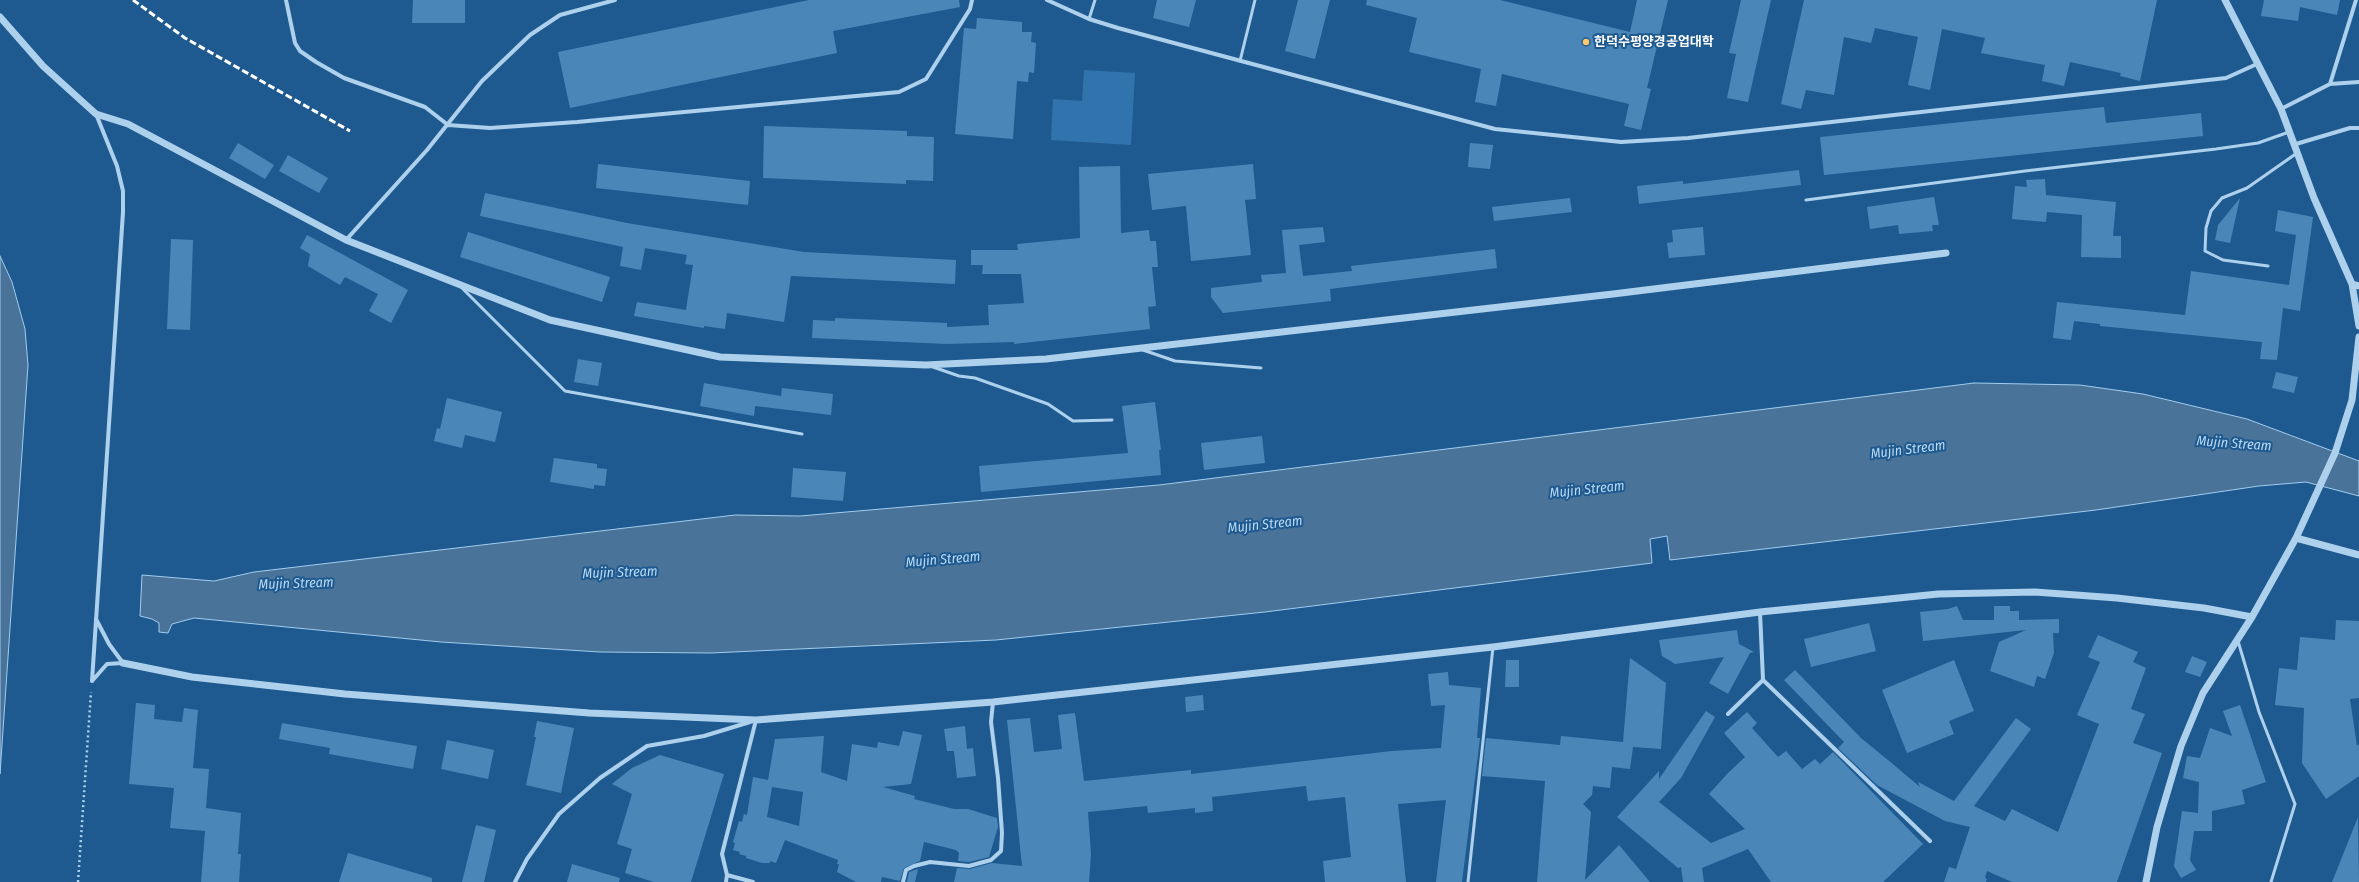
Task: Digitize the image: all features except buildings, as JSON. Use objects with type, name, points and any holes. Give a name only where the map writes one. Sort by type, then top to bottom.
[{"type":"street","points":[[286,0],[295,43],[300,51],[344,78],[425,107],[448,125],[490,128],[577,122],[899,92],[926,80],[970,8],[972,0]]},
{"type":"street","points":[[346,240],[448,125],[482,81],[530,35],[560,15],[615,0]]},
{"type":"street","points":[[1047,0],[1089,19],[1495,129],[1621,142],[1696,137],[2226,78],[2257,64]]},
{"type":"street","points":[[2225,0],[2281,109],[2296,144],[2314,198],[2355,285],[2359,326]]},
{"type":"street","points":[[2330,84],[2356,0]]},
{"type":"street","points":[[0,17],[43,66],[96,114],[128,124],[346,240],[461,287],[550,320],[720,357],[926,365],[1046,359],[1613,294],[1946,253]]},
{"type":"street","points":[[2281,109],[2330,84],[2359,82]]},
{"type":"street","points":[[92,681],[123,212],[123,191],[117,166],[96,114]]},
{"type":"street","points":[[2296,144],[2350,128],[2359,128]]},
{"type":"street","points":[[2146,882],[2157,827],[2181,746],[2203,693],[2252,617],[2296,538],[2317,496],[2335,454],[2352,400],[2359,337]]},
{"type":"street","points":[[2296,538],[2359,555]]},
{"type":"street","points":[[92,681],[107,664],[123,663],[192,677],[345,694],[589,713],[756,720],[993,702],[1493,647],[1760,612],[1938,594],[2035,592],[2117,598],[2204,608],[2252,617]]},
{"type":"street","points":[[1760,612],[1763,680],[1930,841]]},
{"type":"street","points":[[96,619],[109,644],[123,663]]},
{"type":"street","points":[[1728,714],[1763,680]]},
{"type":"street","points":[[902,882],[906,870],[914,866],[930,862],[969,866],[990,860],[1001,851],[999,793],[991,722],[993,702]]},
{"type":"street","points":[[726,882],[727,875],[722,854],[756,720]]},
{"type":"street","points":[[514,882],[527,859],[559,814],[600,778],[647,746],[704,736],[756,720]]},
{"type":"street","points":[[727,875],[753,882]]},
{"type":"lane","points":[[1089,19],[1095,0]]},
{"type":"lane","points":[[1240,61],[1255,0]]},
{"type":"lane","points":[[1806,200],[2025,171],[2216,149],[2258,142],[2290,131]]},
{"type":"lane","points":[[2268,266],[2223,260],[2205,251],[2206,228],[2211,211],[2222,198],[2247,188],[2298,152]]},
{"type":"lane","points":[[461,287],[565,391],[802,434]]},
{"type":"lane","points":[[1139,348],[1175,361],[1261,368]]},
{"type":"lane","points":[[926,365],[959,376],[975,378],[1042,402],[1074,421],[1112,420]]},
{"type":"lane","points":[[2237,640],[2258,712],[2295,804],[2271,882]]},
{"type":"lane","points":[[1468,882],[1493,647]]},
{"type":"path","points":[[78,882],[92,681]]},
{"type":"shaded area","points":[[1084,70],[1135,73],[1131,145],[1051,140],[1053,99],[1082,101]]},
{"type":"water","points":[[0,256],[12,282],[25,329],[28,365],[0,774]]},
{"type":"water","name":"Mujin Stream","points":[[1974,383],[2080,385],[2143,394],[2247,419],[2359,461],[2359,496],[2306,482],[2259,486],[2096,510],[1670,560],[1667,536],[1650,539],[1652,563],[1265,612],[996,640],[711,653],[600,652],[441,642],[194,618],[172,624],[168,633],[159,632],[159,623],[152,619],[140,616],[142,575],[214,581],[254,572],[735,515],[800,516],[1159,485]]},
{"type":"railway","points":[[133,0],[185,38],[350,131]]},
{"type":"place","name":"한덕수평양경공업대학","points":[[1586,42]]}]
